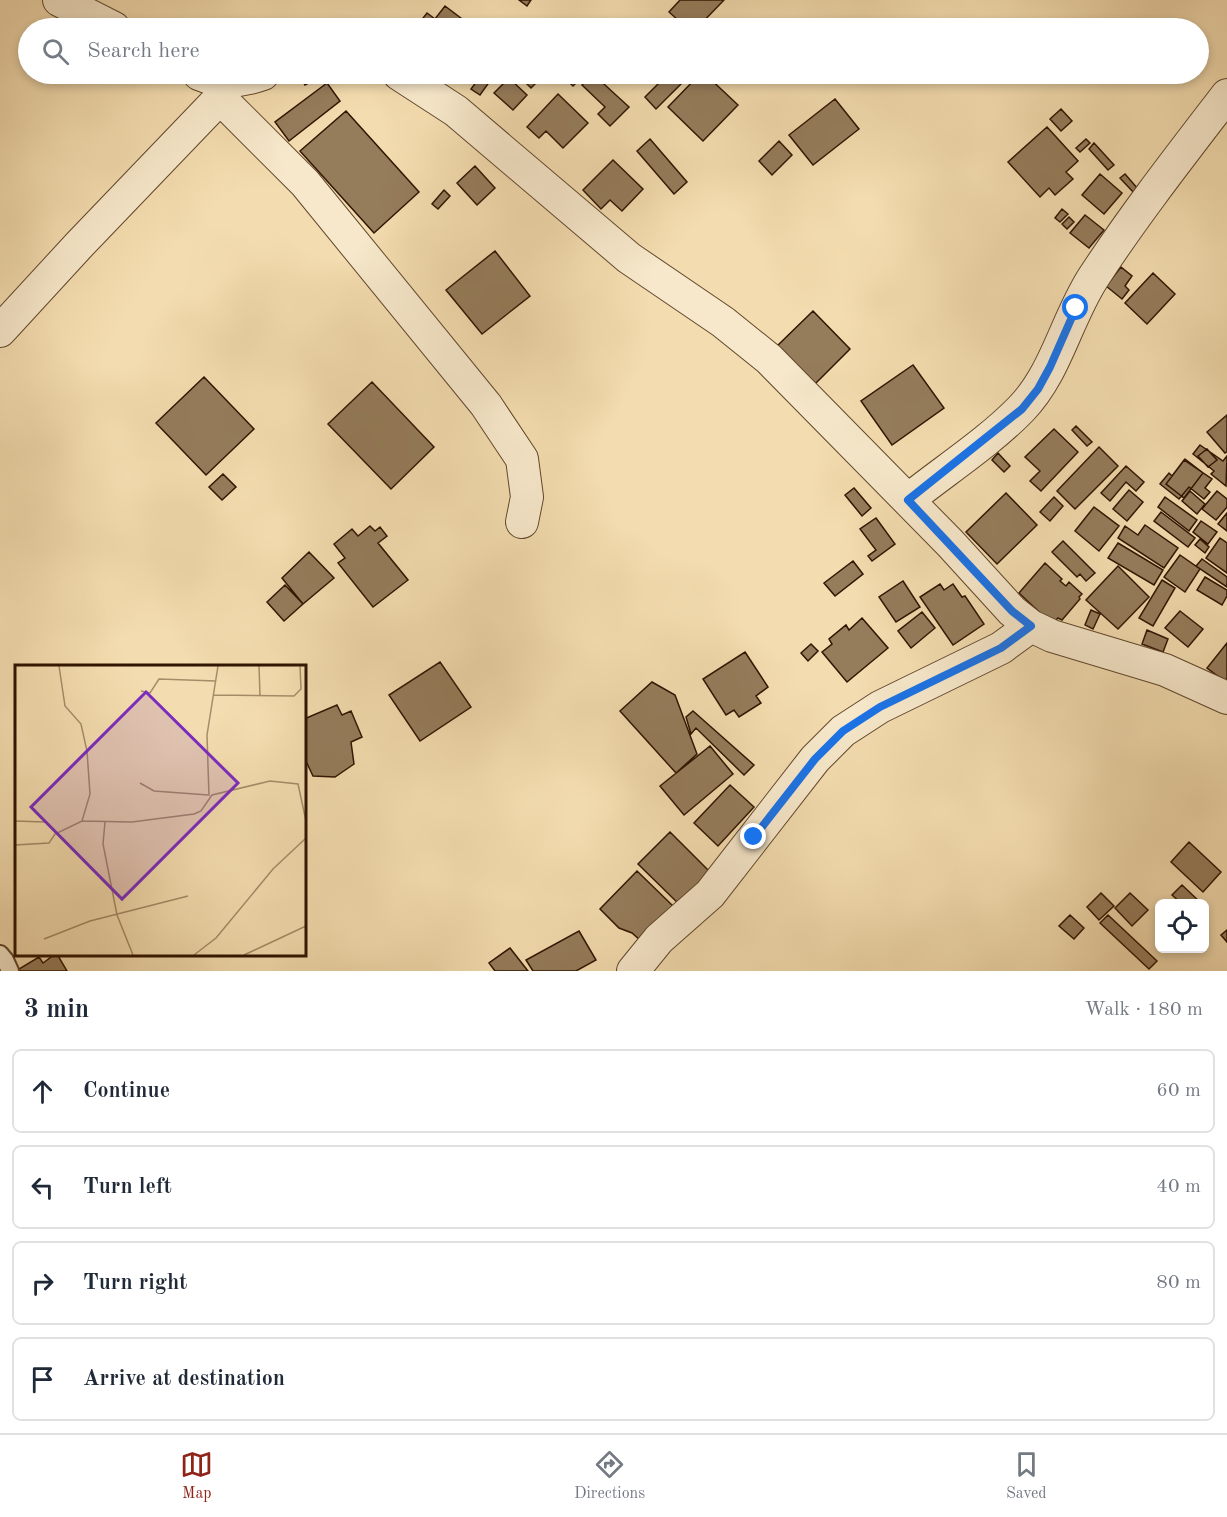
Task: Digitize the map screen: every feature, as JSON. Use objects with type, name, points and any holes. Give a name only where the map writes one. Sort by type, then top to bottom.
[{"type":"street","points":[[59,0],[94,18]]},
{"type":"street","points":[[0,331],[79,245],[213,84],[305,183],[486,405],[522,459],[527,497],[522,522]]},
{"type":"street","points":[[414,84],[456,111],[629,258],[723,322],[769,359],[908,500],[1012,611],[1031,626],[1052,636],[1164,670],[1227,698]]},
{"type":"street","points":[[908,500],[999,429],[1022,409],[1038,389],[1076,308],[1093,278],[1160,183],[1227,95]]},
{"type":"street","points":[[633,971],[659,939],[711,894],[815,759],[843,731],[880,707],[1001,648],[1031,626]]},
{"type":"lane","points":[[0,954],[10,971]]},
{"type":"building","points":[[519,0],[531,0],[527,6]]},
{"type":"building","points":[[680,0],[724,0],[707,18],[676,18],[669,12]]},
{"type":"building","points":[[445,6],[461,18],[436,18]]},
{"type":"building","points":[[427,13],[434,18],[423,18]]},
{"type":"building","points":[[326,84],[340,101],[289,141],[275,122]]},
{"type":"building","points":[[475,84],[488,84],[480,95],[471,89]]},
{"type":"building","points":[[503,84],[515,84],[527,95],[513,110],[494,93]]},
{"type":"building","points":[[604,84],[629,107],[610,126],[598,114],[605,107],[582,85]]},
{"type":"building","points":[[658,84],[681,84],[656,109],[645,97]]},
{"type":"building","points":[[690,84],[716,84],[738,105],[703,141],[668,107]]},
{"type":"building","points":[[558,94],[588,123],[563,148],[546,131],[539,138],[527,127]]},
{"type":"building","points":[[835,99],[859,129],[813,165],[789,135]]},
{"type":"building","points":[[1061,109],[1072,121],[1061,131],[1050,119]]},
{"type":"building","points":[[346,111],[419,192],[374,233],[300,151]]},
{"type":"building","points":[[1047,127],[1078,161],[1066,172],[1073,179],[1055,195],[1049,188],[1040,197],[1008,162]]},
{"type":"building","points":[[650,139],[687,182],[674,194],[637,151]]},
{"type":"building","points":[[1086,139],[1090,143],[1080,152],[1076,148]]},
{"type":"building","points":[[779,141],[792,155],[772,175],[759,161]]},
{"type":"building","points":[[1094,143],[1114,165],[1108,170],[1089,149]]},
{"type":"building","points":[[613,160],[643,189],[622,211],[610,200],[601,209],[583,190]]},
{"type":"building","points":[[475,166],[495,188],[477,205],[457,183]]},
{"type":"building","points":[[1100,174],[1122,193],[1104,214],[1082,195]]},
{"type":"building","points":[[1125,174],[1138,189],[1134,193],[1120,178]]},
{"type":"building","points":[[444,190],[450,196],[438,209],[432,204]]},
{"type":"building","points":[[1062,209],[1068,214],[1060,222],[1055,218]]},
{"type":"building","points":[[1085,215],[1104,230],[1089,248],[1070,233]]},
{"type":"building","points":[[1069,217],[1074,222],[1067,229],[1062,224]]},
{"type":"building","points":[[495,251],[530,296],[482,334],[446,290]]},
{"type":"building","points":[[1121,267],[1132,276],[1125,286],[1129,290],[1122,299],[1106,286]]},
{"type":"building","points":[[1153,273],[1175,294],[1147,324],[1125,303]]},
{"type":"building","points":[[813,311],[850,349],[812,387],[774,349]]},
{"type":"building","points":[[913,365],[944,408],[892,445],[861,401]]},
{"type":"building","points":[[204,377],[254,429],[206,475],[156,423]]},
{"type":"building","points":[[372,382],[434,447],[391,489],[328,424]]},
{"type":"building","points":[[1227,415],[1227,452],[1225,453],[1207,432]]},
{"type":"building","points":[[1076,426],[1092,442],[1087,446],[1072,430]]},
{"type":"building","points":[[1054,429],[1078,452],[1041,491],[1030,481],[1040,471],[1025,457]]},
{"type":"building","points":[[1200,445],[1223,461],[1227,456],[1226,486],[1211,474],[1214,471],[1193,454]]},
{"type":"building","points":[[1099,447],[1118,466],[1075,509],[1057,491]]},
{"type":"building","points":[[1207,449],[1217,460],[1208,467],[1198,456]]},
{"type":"building","points":[[998,453],[1010,466],[1004,472],[992,460]]},
{"type":"building","points":[[1185,459],[1203,473],[1184,498],[1166,484]]},
{"type":"building","points":[[1184,460],[1212,479],[1205,488],[1210,492],[1204,499],[1189,487],[1179,499],[1160,484],[1169,473],[1172,476]]},
{"type":"building","points":[[1126,466],[1144,482],[1136,491],[1126,482],[1110,501],[1101,493]]},
{"type":"building","points":[[223,474],[236,487],[222,500],[209,487]]},
{"type":"building","points":[[854,488],[871,508],[862,516],[845,495]]},
{"type":"building","points":[[1129,490],[1143,502],[1127,521],[1113,509]]},
{"type":"building","points":[[1190,491],[1205,504],[1197,514],[1182,501]]},
{"type":"building","points":[[1217,491],[1227,499],[1227,507],[1216,520],[1202,509]]},
{"type":"building","points":[[1006,493],[1037,525],[997,564],[966,532]]},
{"type":"building","points":[[1054,497],[1063,506],[1050,521],[1040,512]]},
{"type":"building","points":[[1165,497],[1197,520],[1189,531],[1158,507]]},
{"type":"building","points":[[1094,507],[1119,526],[1099,551],[1075,531]]},
{"type":"building","points":[[1161,512],[1195,538],[1188,547],[1154,521]]},
{"type":"building","points":[[1227,513],[1227,531],[1218,524]]},
{"type":"building","points":[[876,518],[895,544],[872,561],[868,556],[876,550],[860,529]]},
{"type":"building","points":[[1201,521],[1217,532],[1208,544],[1193,532]]},
{"type":"building","points":[[1145,525],[1178,548],[1164,568],[1118,538],[1125,526],[1138,535]]},
{"type":"building","points":[[370,526],[375,531],[380,527],[387,536],[378,543],[408,580],[373,607],[338,563],[345,558],[334,544],[352,529],[358,536]]},
{"type":"building","points":[[1220,538],[1227,543],[1227,573],[1206,558]]},
{"type":"building","points":[[1200,539],[1209,547],[1205,553],[1195,545]]},
{"type":"building","points":[[1063,541],[1095,573],[1086,581],[1080,574],[1077,577],[1052,552]]},
{"type":"building","points":[[1118,543],[1163,570],[1154,585],[1108,558]]},
{"type":"building","points":[[309,552],[334,578],[303,604],[282,578]]},
{"type":"building","points":[[1180,555],[1200,569],[1185,592],[1164,577]]},
{"type":"building","points":[[1202,559],[1227,577],[1227,587],[1196,566]]},
{"type":"building","points":[[853,561],[863,574],[835,596],[824,583]]},
{"type":"building","points":[[1045,563],[1062,579],[1060,581],[1066,586],[1069,582],[1082,594],[1062,620],[1058,618],[1052,624],[1019,593]]},
{"type":"building","points":[[1118,566],[1149,597],[1118,629],[1086,600]]},
{"type":"building","points":[[1205,577],[1227,590],[1227,596],[1222,605],[1197,590]]},
{"type":"building","points":[[1162,580],[1175,588],[1153,626],[1139,618]]},
{"type":"building","points":[[903,581],[920,607],[896,622],[879,597]]},
{"type":"building","points":[[940,584],[944,590],[953,584],[962,597],[965,596],[984,624],[953,645],[920,597]]},
{"type":"building","points":[[285,585],[303,604],[284,621],[267,602]]},
{"type":"building","points":[[1091,610],[1100,614],[1093,629],[1085,625]]},
{"type":"building","points":[[1180,611],[1203,629],[1188,647],[1165,628]]},
{"type":"building","points":[[922,612],[935,628],[911,648],[898,631]]},
{"type":"building","points":[[862,618],[888,648],[847,682],[822,652],[832,644],[829,639],[846,625],[849,630]]},
{"type":"building","points":[[1147,630],[1168,639],[1163,652],[1142,644]]},
{"type":"building","points":[[1227,643],[1227,683],[1207,668]]},
{"type":"building","points":[[811,644],[818,651],[808,661],[801,653]]},
{"type":"building","points":[[745,652],[768,687],[756,696],[761,703],[739,717],[734,710],[726,715],[703,679]]},
{"type":"building","points":[[440,662],[471,707],[420,741],[389,695]]},
{"type":"building","points":[[652,682],[675,695],[697,754],[676,773],[620,711]]},
{"type":"building","points":[[337,705],[342,715],[351,711],[362,737],[351,742],[354,764],[335,777],[313,776],[306,761],[306,718]]},
{"type":"building","points":[[693,711],[754,765],[744,775],[696,728],[691,734],[686,717]]},
{"type":"building","points":[[710,746],[733,774],[684,815],[660,786]]},
{"type":"building","points":[[730,785],[754,807],[718,846],[694,823]]},
{"type":"building","points":[[670,832],[714,876],[683,908],[638,864]]},
{"type":"building","points":[[1189,842],[1221,872],[1203,892],[1171,862]]},
{"type":"building","points":[[637,871],[674,907],[641,941],[632,933],[619,928],[600,909]]},
{"type":"building","points":[[1182,885],[1197,899],[1176,899],[1172,895]]},
{"type":"building","points":[[1101,893],[1114,906],[1099,920],[1087,907]]},
{"type":"building","points":[[1130,893],[1148,910],[1132,926],[1115,908]]},
{"type":"building","points":[[1070,915],[1084,928],[1074,939],[1059,926]]},
{"type":"building","points":[[1108,915],[1157,961],[1149,969],[1100,923]]},
{"type":"building","points":[[1227,930],[1227,942],[1221,935]]},
{"type":"building","points":[[579,931],[596,960],[576,971],[533,971],[526,960]]},
{"type":"building","points":[[510,948],[528,971],[495,971],[489,963]]},
{"type":"building","points":[[58,956],[67,971],[20,971],[19,969],[39,957],[43,963],[51,957]]},
{"type":"route","points":[[754,837],[815,759],[843,731],[880,707],[1001,648],[1031,626],[1012,611],[908,500],[1022,409],[1038,389],[1050,367],[1076,308]]}]
